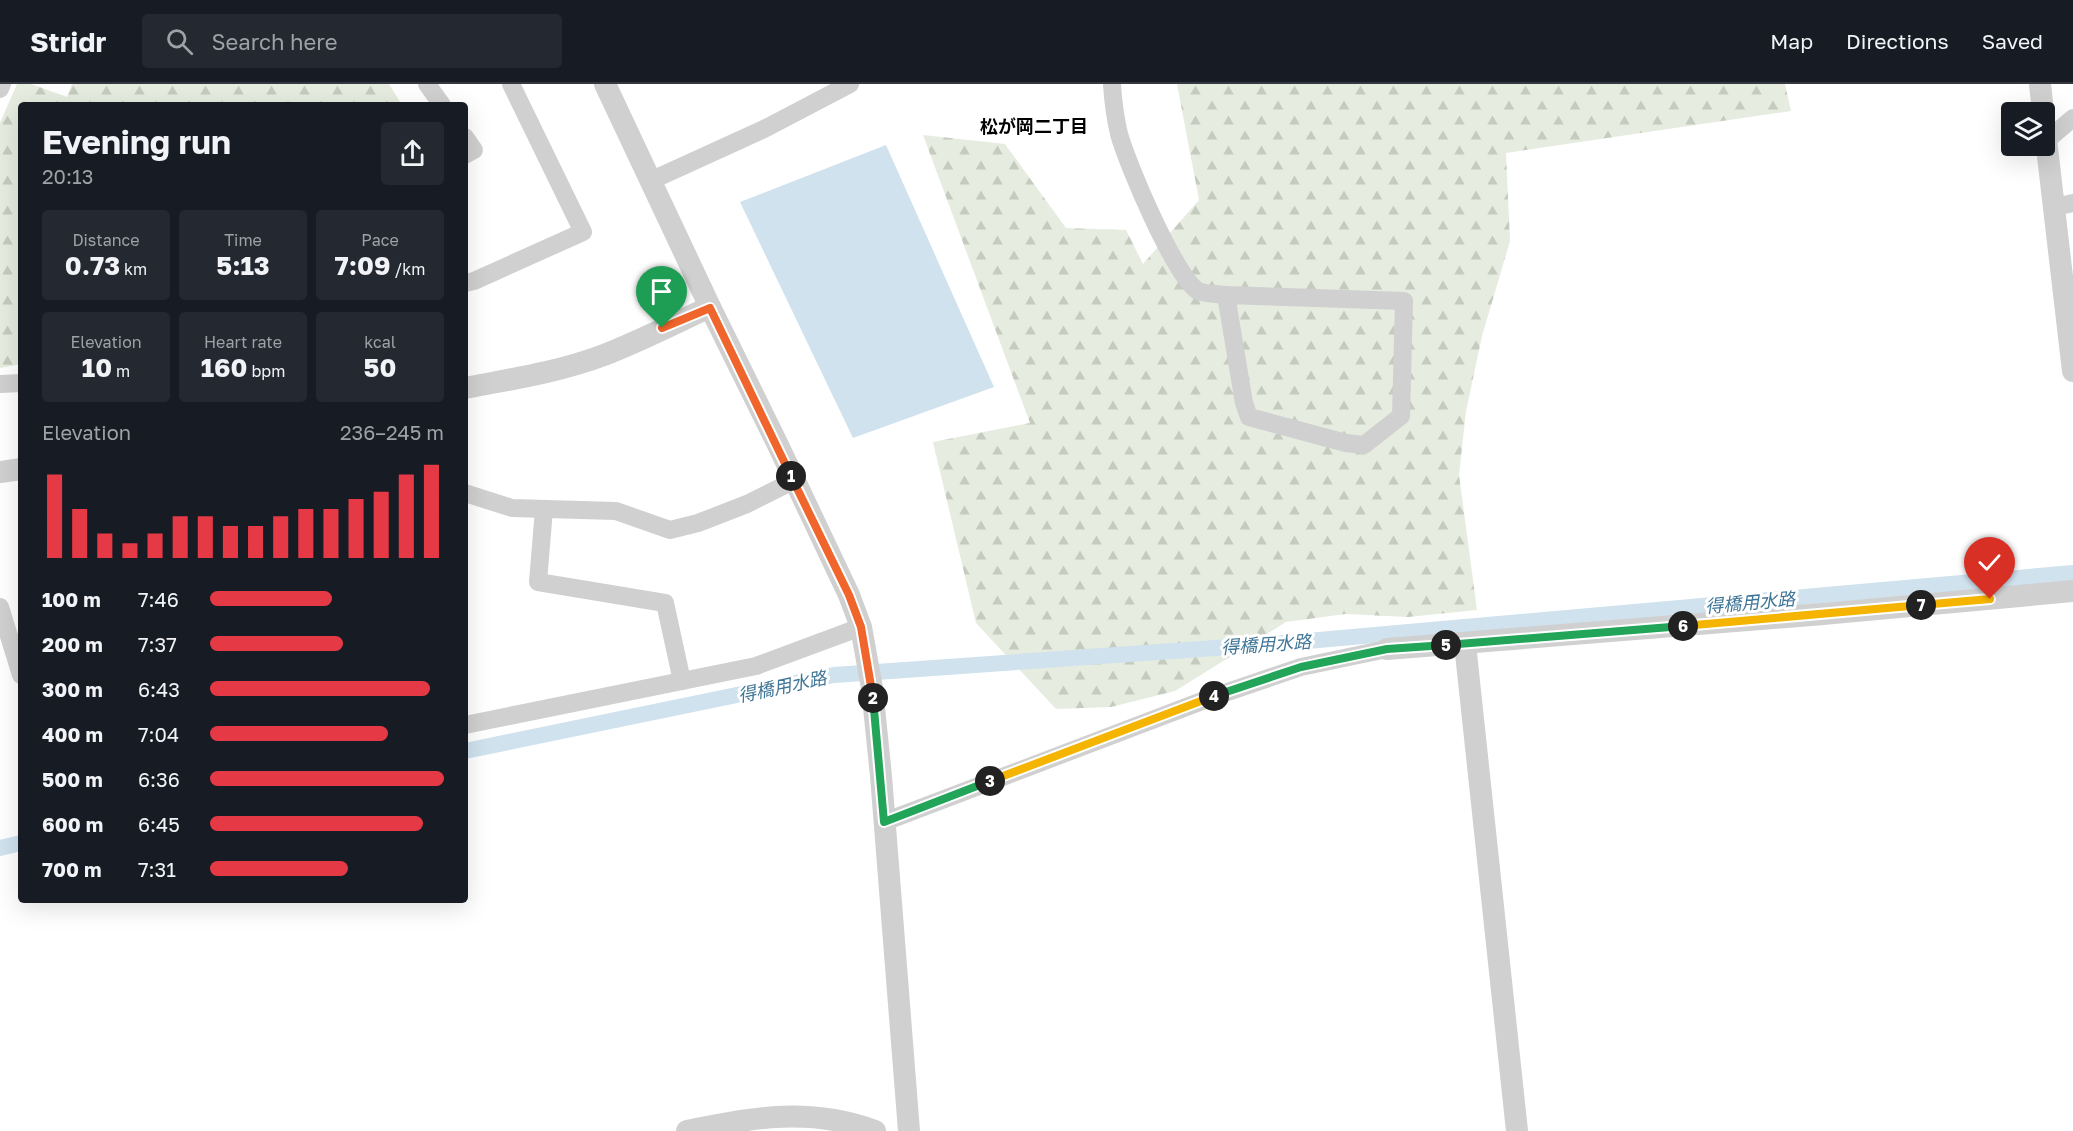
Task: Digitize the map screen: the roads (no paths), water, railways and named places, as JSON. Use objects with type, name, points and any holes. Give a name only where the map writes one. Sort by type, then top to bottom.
[{"type":"street","points":[[0,89],[2,84]]},
{"type":"street","points":[[428,84],[440,102]]},
{"type":"street","points":[[468,282],[583,232],[511,84]]},
{"type":"street","points":[[605,84],[849,595],[861,627],[870,680],[881,776],[909,1131]]},
{"type":"street","points":[[650,181],[764,129],[850,84]]},
{"type":"street","points":[[1112,84],[1113,109],[1120,137],[1154,219],[1181,272],[1199,291],[1226,295],[1404,300],[1401,416],[1364,446],[1249,417],[1244,403],[1226,295]]},
{"type":"street","points":[[2040,84],[2042,102]]},
{"type":"street","points":[[2055,127],[2073,118]]},
{"type":"street","points":[[468,141],[474,150],[468,153]]},
{"type":"street","points":[[2052,156],[2064,205],[2073,371]]},
{"type":"street","points":[[468,387],[520,378],[579,363],[710,308]]},
{"type":"street","points":[[0,384],[18,383]]},
{"type":"street","points":[[0,472],[18,469]]},
{"type":"street","points":[[468,493],[512,508],[616,511],[670,530],[698,523],[747,504],[793,481]]},
{"type":"street","points":[[544,509],[538,582],[665,603],[682,681]]},
{"type":"street","points":[[884,822],[1210,698],[1301,667],[1387,649],[1811,615],[2073,591]]},
{"type":"street","points":[[0,607],[18,665]]},
{"type":"street","points":[[468,722],[756,666],[861,627]]},
{"type":"street","points":[[1465,644],[1517,1131]]},
{"type":"street","points":[[687,1131],[745,1119],[786,1123],[819,1117],[860,1125],[875,1131]]},
{"type":"water","points":[[886,145],[994,387],[853,438],[740,202]]},
{"type":"waterway","name":"得橋用水路","points":[[468,750],[834,675],[1285,643],[2073,573]]},
{"type":"waterway","name":"得橋用水路","points":[[0,848],[18,844]]},
{"type":"district","name":"松が岡二丁目","points":[[1034,126]]}]
